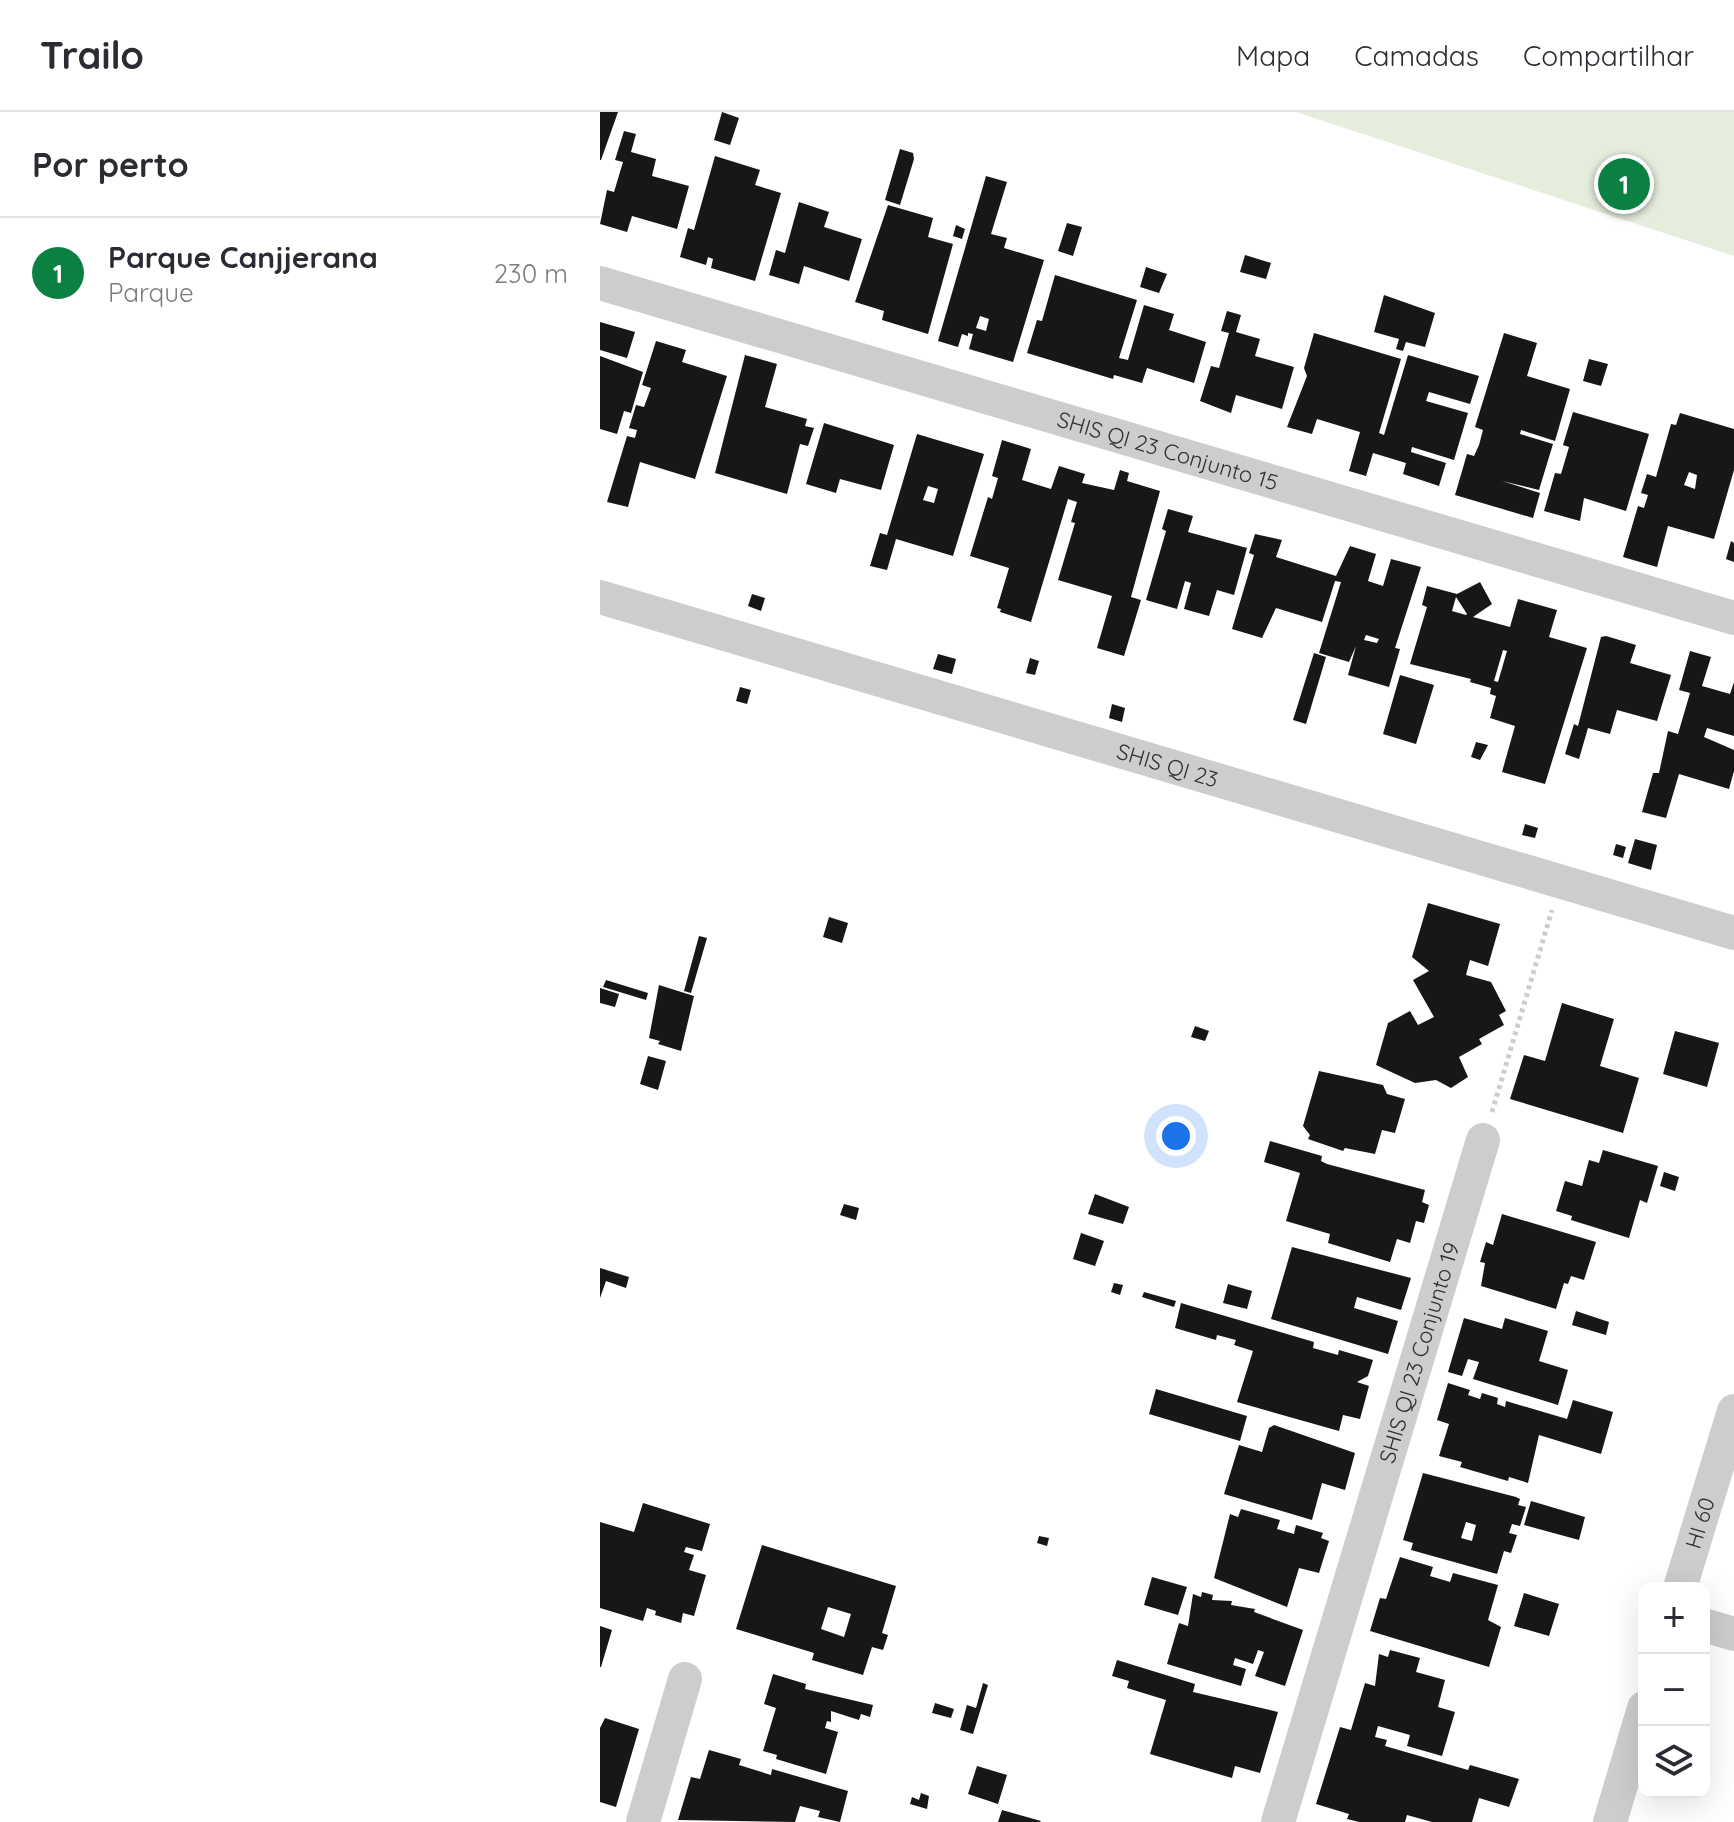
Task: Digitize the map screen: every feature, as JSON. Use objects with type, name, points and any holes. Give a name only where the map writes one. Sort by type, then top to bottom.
[{"type":"street","name":"SHIS QI 23 Conjunto 15","points":[[600,283],[1734,618]]},
{"type":"street","name":"SHIS QI 23","points":[[600,597],[1734,933]]},
{"type":"street","name":"SHIS QI 23 Conjunto 19","points":[[1278,1822],[1483,1140]]},
{"type":"street","name":"HI 60","points":[[1682,1582],[1734,1411]]},
{"type":"street","points":[[1710,1627],[1734,1634]]},
{"type":"street","points":[[643,1822],[685,1679]]},
{"type":"street","points":[[1610,1822],[1639,1726]]},
{"type":"path","points":[[1483,1140],[1560,883]]},
{"type":"green space","points":[[1296,112],[1734,112],[1734,256]]},
{"type":"building","points":[[600,112],[618,112],[601,160],[600,160]]},
{"type":"building","points":[[722,112],[739,118],[730,145],[714,140]]},
{"type":"building","points":[[624,131],[636,134],[631,152],[656,159],[652,176],[689,186],[677,229],[632,216],[627,232],[600,224],[607,190],[614,192],[623,162],[615,160]]},
{"type":"building","points":[[900,149],[913,153],[914,159],[900,205],[885,200]]},
{"type":"building","points":[[715,156],[760,170],[755,185],[781,193],[755,281],[711,268],[713,259],[708,257],[706,265],[680,257],[688,228],[694,230]]},
{"type":"building","points":[[986,176],[1007,182],[991,234],[1007,238],[1004,248],[1044,260],[1013,362],[969,349],[973,334],[962,334],[958,347],[938,341]],"holes":[[[980,316],[989,319],[986,331],[976,328]]]},
{"type":"building","points":[[799,202],[829,212],[824,227],[862,239],[849,281],[804,266],[799,284],[769,275],[776,250],[785,253]]},
{"type":"building","points":[[888,205],[933,218],[928,237],[953,244],[928,334],[882,320],[884,311],[855,302]]},
{"type":"building","points":[[1067,223],[1082,227],[1073,256],[1058,251]]},
{"type":"building","points":[[956,225],[965,229],[962,239],[953,236]]},
{"type":"building","points":[[1245,255],[1271,263],[1266,279],[1240,272]]},
{"type":"building","points":[[1146,267],[1167,274],[1159,293],[1140,287]]},
{"type":"building","points":[[1055,275],[1137,300],[1119,358],[1128,360],[1144,305],[1174,314],[1169,330],[1206,342],[1194,383],[1147,368],[1142,383],[1114,375],[1113,379],[1027,353],[1037,320],[1042,321]]},
{"type":"building","points":[[1384,295],[1435,313],[1425,347],[1406,342],[1403,351],[1396,349],[1399,339],[1374,332]]},
{"type":"building","points":[[1227,311],[1241,315],[1236,332],[1260,339],[1255,356],[1294,367],[1282,409],[1236,395],[1231,413],[1200,401],[1211,366],[1219,368],[1229,333],[1221,331]]},
{"type":"building","points":[[600,322],[635,332],[627,358],[600,350]]},
{"type":"building","points":[[1314,333],[1401,359],[1379,433],[1384,435],[1408,355],[1479,376],[1470,404],[1429,392],[1426,401],[1468,413],[1454,460],[1412,447],[1411,452],[1446,463],[1439,486],[1403,474],[1406,463],[1373,453],[1366,476],[1349,471],[1360,432],[1317,419],[1312,434],[1287,427],[1307,376],[1304,368]]},
{"type":"building","points":[[1504,333],[1537,343],[1527,376],[1570,389],[1555,441],[1521,430],[1520,434],[1553,444],[1539,490],[1502,481],[1540,493],[1533,518],[1455,495],[1467,454],[1474,456],[1479,445],[1483,430],[1475,427]]},
{"type":"building","points":[[656,341],[686,350],[682,362],[727,376],[695,479],[640,462],[628,507],[607,502],[627,436],[635,438],[637,430],[629,428],[636,405],[644,407],[651,388],[642,385]]},
{"type":"building","points":[[745,355],[777,364],[765,407],[807,419],[805,426],[814,428],[808,446],[800,444],[787,494],[715,473]]},
{"type":"building","points":[[600,356],[643,372],[631,413],[624,411],[617,434],[600,429]]},
{"type":"building","points":[[1589,359],[1608,364],[1601,386],[1583,381]]},
{"type":"building","points":[[1573,412],[1649,434],[1626,511],[1584,498],[1580,521],[1544,511],[1555,473],[1561,474],[1569,447],[1563,445]]},
{"type":"building","points":[[1680,413],[1734,429],[1734,470],[1714,539],[1668,526],[1657,567],[1623,557],[1638,506],[1644,508],[1648,495],[1641,493],[1647,474],[1656,477],[1671,424],[1676,425]],"holes":[[[1689,472],[1697,475],[1695,489],[1684,485]]]},
{"type":"building","points":[[824,423],[894,445],[881,490],[840,479],[836,493],[806,484]]},
{"type":"building","points":[[917,434],[984,454],[953,556],[896,539],[887,570],[870,566],[880,533],[887,535]],"holes":[[[928,486],[938,489],[934,503],[923,500]]]},
{"type":"building","points":[[1002,440],[1031,449],[1022,480],[1051,489],[1059,466],[1085,474],[1082,483],[1114,490],[1120,470],[1129,473],[1127,481],[1160,491],[1131,597],[1141,600],[1124,656],[1097,648],[1112,596],[1058,580],[1075,523],[1071,522],[1077,502],[1068,499],[1031,622],[1000,612],[1001,609],[997,608],[1009,568],[970,556],[988,497],[992,499],[998,478],[992,476]]},
{"type":"building","points":[[1168,509],[1193,516],[1188,532],[1247,548],[1234,595],[1217,590],[1209,616],[1184,609],[1191,583],[1185,581],[1177,609],[1146,600],[1166,531],[1162,529]]},
{"type":"building","points":[[1255,534],[1282,540],[1276,557],[1336,576],[1350,546],[1376,554],[1368,581],[1383,586],[1391,559],[1421,567],[1395,648],[1400,649],[1389,687],[1348,675],[1356,646],[1349,662],[1319,653],[1341,582],[1335,581],[1322,622],[1276,608],[1262,638],[1232,629],[1254,555],[1249,553]],"holes":[[[1366,635],[1379,639],[1377,643],[1364,640]]]},
{"type":"building","points":[[1731,541],[1734,543],[1734,562],[1726,559]]},
{"type":"building","points":[[1480,582],[1492,604],[1473,617],[1510,627],[1518,599],[1557,610],[1549,637],[1587,648],[1545,784],[1502,772],[1515,726],[1490,718],[1496,696],[1490,694],[1491,688],[1470,682],[1471,679],[1410,664],[1427,607],[1422,605],[1427,586],[1457,594]],"holes":[[[1456,597],[1467,614],[1466,615],[1452,611]],[[1503,650],[1507,651],[1498,682],[1494,681]]]},
{"type":"building","points":[[752,594],[765,598],[761,611],[748,606]]},
{"type":"building","points":[[1601,637],[1636,645],[1630,663],[1671,675],[1657,721],[1617,710],[1610,734],[1588,728],[1579,759],[1565,754],[1574,724],[1578,726]]},
{"type":"building","points":[[1690,651],[1711,657],[1702,686],[1730,694],[1734,682],[1734,736],[1707,728],[1704,737],[1734,750],[1734,771],[1729,789],[1679,774],[1666,818],[1642,812],[1653,773],[1659,773],[1668,731],[1678,734],[1690,693],[1679,690]]},
{"type":"building","points":[[1314,653],[1326,657],[1306,724],[1293,720]]},
{"type":"building","points":[[938,654],[956,659],[952,674],[933,669]]},
{"type":"building","points":[[1030,658],[1039,661],[1035,675],[1026,673]]},
{"type":"building","points":[[1400,675],[1434,685],[1416,744],[1383,734]]},
{"type":"building","points":[[740,687],[751,690],[747,704],[736,701]]},
{"type":"building","points":[[1112,704],[1125,708],[1122,722],[1109,718]]},
{"type":"building","points":[[1476,742],[1488,745],[1480,760],[1471,757]]},
{"type":"building","points":[[1525,824],[1538,828],[1535,838],[1522,835]]},
{"type":"building","points":[[1635,839],[1657,845],[1651,870],[1628,863]]},
{"type":"building","points":[[1616,844],[1626,847],[1623,858],[1613,855]]},
{"type":"building","points":[[1428,903],[1500,924],[1488,966],[1470,960],[1466,975],[1491,982],[1506,1011],[1499,1015],[1504,1025],[1479,1039],[1482,1044],[1459,1057],[1468,1077],[1451,1088],[1436,1080],[1415,1083],[1376,1065],[1388,1023],[1410,1011],[1418,1025],[1434,1017],[1413,980],[1429,971],[1412,957]]},
{"type":"building","points":[[829,917],[848,923],[842,943],[823,937]]},
{"type":"building","points":[[699,936],[707,938],[691,993],[684,991]]},
{"type":"building","points":[[606,980],[648,993],[646,1000],[603,987]]},
{"type":"building","points":[[659,985],[694,996],[681,1051],[649,1038]]},
{"type":"building","points":[[600,988],[619,994],[615,1007],[600,1003]]},
{"type":"building","points":[[1562,1003],[1614,1019],[1600,1066],[1639,1078],[1623,1133],[1510,1099],[1524,1055],[1545,1061]]},
{"type":"building","points":[[1195,1026],[1209,1031],[1205,1041],[1191,1037]]},
{"type":"building","points":[[1675,1031],[1719,1043],[1707,1087],[1663,1074]]},
{"type":"building","points":[[648,1056],[666,1061],[658,1090],[640,1084]]},
{"type":"building","points":[[1319,1071],[1383,1085],[1387,1094],[1405,1099],[1395,1133],[1382,1130],[1375,1154],[1345,1148],[1343,1151],[1308,1139],[1310,1135],[1303,1126]]},
{"type":"building","points":[[1270,1141],[1322,1156],[1321,1161],[1327,1164],[1425,1190],[1422,1202],[1429,1205],[1424,1223],[1416,1221],[1410,1243],[1397,1239],[1390,1262],[1328,1243],[1330,1234],[1286,1221],[1300,1173],[1264,1162]]},
{"type":"building","points":[[1603,1150],[1658,1166],[1647,1203],[1640,1200],[1629,1238],[1571,1220],[1572,1216],[1556,1211],[1565,1181],[1582,1186],[1589,1160],[1599,1163]]},
{"type":"building","points":[[1664,1172],[1679,1177],[1675,1191],[1660,1186]]},
{"type":"building","points":[[1095,1194],[1129,1207],[1123,1224],[1088,1214]]},
{"type":"building","points":[[844,1204],[859,1208],[856,1220],[840,1215]]},
{"type":"building","points":[[1502,1214],[1596,1242],[1584,1280],[1571,1276],[1568,1284],[1564,1283],[1556,1309],[1481,1286],[1485,1263],[1480,1262],[1486,1242],[1493,1245]]},
{"type":"building","points":[[1081,1233],[1104,1241],[1095,1266],[1073,1259]]},
{"type":"building","points":[[1292,1247],[1411,1278],[1401,1310],[1357,1297],[1354,1308],[1398,1321],[1388,1354],[1271,1319]]},
{"type":"building","points":[[600,1268],[629,1277],[626,1288],[606,1281],[600,1298]]},
{"type":"building","points":[[1114,1283],[1123,1285],[1120,1295],[1111,1292]]},
{"type":"building","points":[[1228,1284],[1252,1291],[1247,1309],[1223,1303]]},
{"type":"building","points":[[1144,1292],[1176,1301],[1174,1307],[1142,1297]]},
{"type":"building","points":[[1181,1303],[1314,1342],[1313,1348],[1338,1355],[1339,1350],[1373,1360],[1368,1376],[1357,1382],[1369,1386],[1360,1419],[1343,1415],[1339,1431],[1237,1402],[1253,1351],[1234,1345],[1236,1340],[1217,1335],[1216,1340],[1175,1328]]},
{"type":"building","points":[[1576,1311],[1609,1322],[1606,1335],[1572,1325]]},
{"type":"building","points":[[1464,1318],[1502,1329],[1505,1318],[1548,1331],[1539,1361],[1568,1370],[1558,1405],[1473,1379],[1479,1362],[1468,1359],[1462,1376],[1448,1372]]},
{"type":"building","points":[[1448,1383],[1470,1390],[1468,1395],[1480,1399],[1482,1393],[1498,1398],[1497,1404],[1505,1407],[1506,1401],[1567,1419],[1573,1400],[1613,1412],[1601,1454],[1539,1435],[1528,1483],[1509,1477],[1508,1481],[1460,1467],[1462,1462],[1439,1456],[1449,1424],[1437,1420]]},
{"type":"building","points":[[1156,1389],[1247,1416],[1240,1441],[1149,1414]]},
{"type":"building","points":[[1274,1425],[1355,1453],[1345,1490],[1322,1483],[1312,1520],[1224,1494],[1239,1445],[1262,1452],[1269,1428]]},
{"type":"building","points":[[1423,1473],[1516,1497],[1520,1499],[1518,1505],[1526,1507],[1520,1526],[1512,1524],[1509,1533],[1517,1535],[1511,1553],[1504,1551],[1497,1574],[1411,1550],[1413,1543],[1403,1540]],"holes":[[[1466,1522],[1476,1525],[1472,1541],[1461,1538]]]},
{"type":"building","points":[[1531,1501],[1585,1517],[1579,1540],[1524,1525]]},
{"type":"building","points":[[643,1503],[710,1524],[702,1551],[686,1547],[684,1552],[694,1555],[689,1570],[706,1575],[694,1616],[683,1613],[681,1623],[655,1615],[656,1611],[647,1608],[643,1621],[600,1608],[600,1522],[634,1532]]},
{"type":"building","points":[[1241,1509],[1280,1520],[1277,1529],[1294,1534],[1296,1525],[1323,1533],[1321,1538],[1329,1541],[1319,1573],[1299,1568],[1287,1607],[1214,1578],[1230,1514],[1238,1517]]},
{"type":"building","points":[[1039,1536],[1049,1538],[1047,1546],[1037,1543]]},
{"type":"building","points":[[762,1545],[896,1586],[882,1633],[888,1635],[883,1650],[872,1647],[863,1675],[812,1660],[814,1653],[736,1629]],"holes":[[[828,1607],[851,1614],[844,1637],[821,1629]]]},
{"type":"building","points":[[1400,1557],[1433,1567],[1430,1576],[1450,1582],[1453,1573],[1498,1585],[1488,1620],[1501,1627],[1489,1667],[1370,1631],[1380,1598],[1386,1599]]},
{"type":"building","points":[[1152,1577],[1187,1587],[1178,1615],[1144,1605]]},
{"type":"building","points":[[1202,1592],[1213,1595],[1212,1600],[1232,1601],[1231,1605],[1255,1609],[1254,1612],[1303,1630],[1285,1686],[1255,1676],[1264,1652],[1258,1650],[1253,1664],[1235,1658],[1233,1665],[1246,1669],[1241,1686],[1167,1664],[1179,1623],[1188,1626],[1193,1594],[1201,1597]]},
{"type":"building","points":[[1524,1593],[1559,1604],[1549,1636],[1514,1626]]},
{"type":"building","points":[[600,1626],[612,1630],[601,1667],[600,1667]]},
{"type":"building","points":[[1390,1650],[1420,1658],[1416,1672],[1445,1680],[1438,1707],[1455,1712],[1442,1756],[1407,1746],[1410,1735],[1378,1726],[1375,1737],[1387,1740],[1385,1746],[1468,1770],[1470,1765],[1519,1779],[1509,1807],[1479,1798],[1472,1822],[1432,1822],[1407,1815],[1405,1822],[1359,1822],[1347,1819],[1349,1814],[1316,1804],[1340,1727],[1351,1730],[1365,1683],[1375,1686],[1379,1654],[1388,1657]]},
{"type":"building","points":[[1117,1660],[1195,1684],[1193,1692],[1278,1712],[1260,1773],[1235,1766],[1232,1778],[1150,1754],[1166,1700],[1127,1688],[1129,1681],[1112,1676]]},
{"type":"building","points":[[773,1674],[806,1684],[805,1689],[873,1705],[870,1717],[861,1714],[859,1720],[831,1711],[831,1722],[827,1721],[825,1728],[838,1732],[826,1774],[776,1759],[777,1755],[763,1751],[776,1708],[764,1704]]},
{"type":"building","points":[[983,1683],[988,1685],[973,1734],[960,1730],[967,1705],[976,1708]]},
{"type":"building","points":[[935,1703],[954,1709],[951,1718],[932,1713]]},
{"type":"building","points":[[605,1718],[639,1729],[616,1807],[600,1802],[600,1728]]},
{"type":"building","points":[[709,1750],[741,1759],[739,1765],[771,1775],[772,1769],[848,1791],[840,1822],[818,1817],[820,1811],[800,1806],[795,1822],[678,1820],[691,1777],[700,1779]]},
{"type":"building","points":[[977,1766],[1007,1775],[998,1804],[968,1794]]},
{"type":"building","points":[[921,1793],[929,1796],[927,1809],[910,1804],[912,1797],[919,1800]]},
{"type":"building","points":[[1002,1810],[1041,1821],[998,1822]]},
{"type":"place","name":"Parque Canjjerana","points":[[1624,184]]}]
